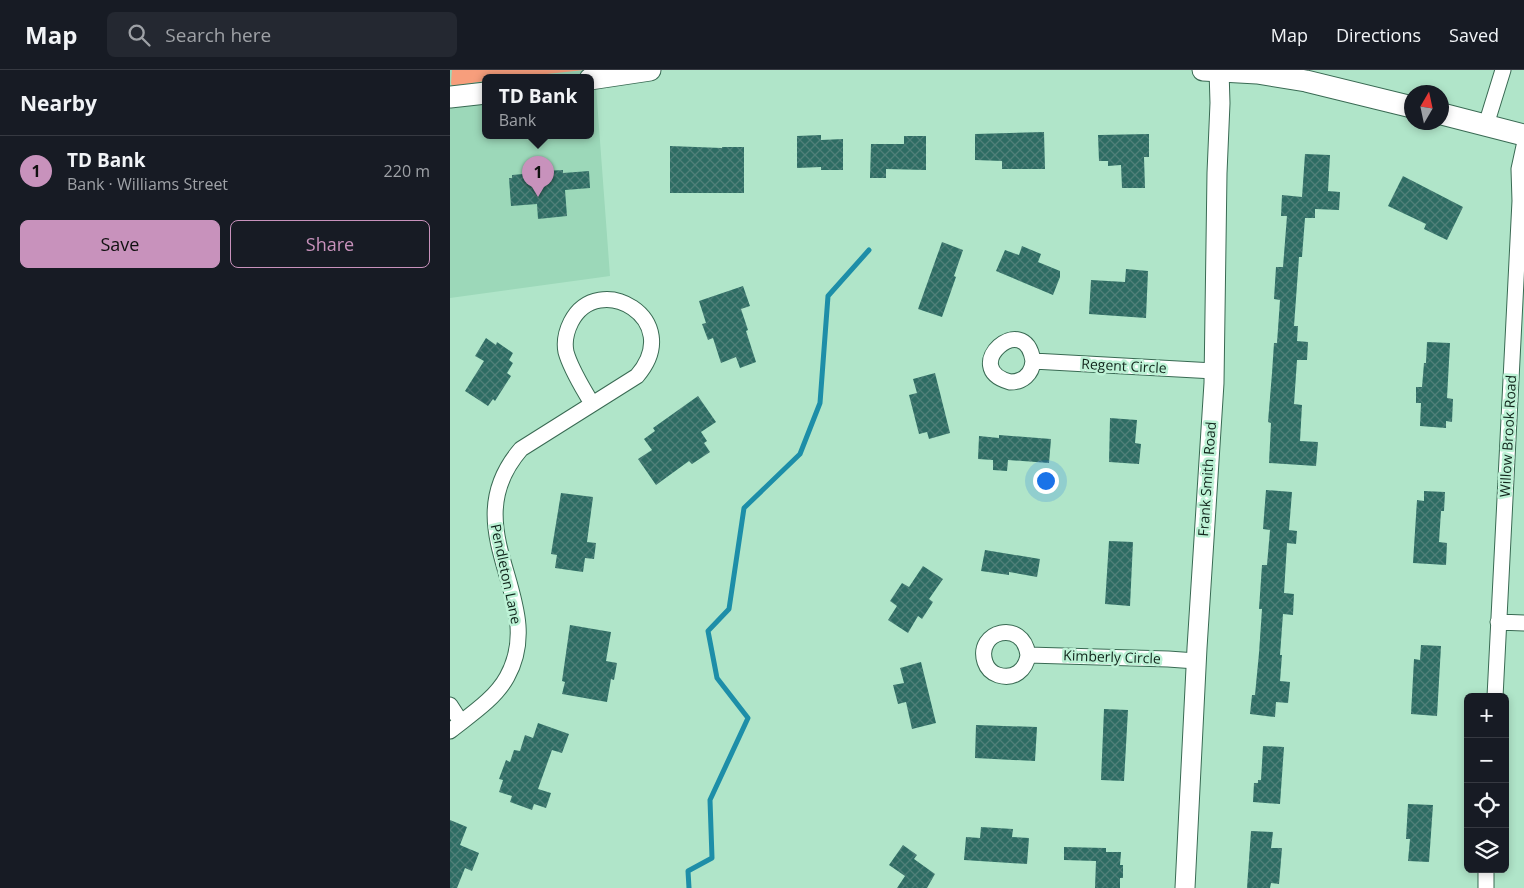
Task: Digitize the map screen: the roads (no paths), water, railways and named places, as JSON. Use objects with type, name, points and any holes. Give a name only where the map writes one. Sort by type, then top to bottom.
[{"type":"main road","points":[[594,78],[650,70]]},
{"type":"main road","points":[[1213,70],[1257,73],[1306,81],[1404,105]]},
{"type":"main road","points":[[450,97],[482,93]]},
{"type":"main road","points":[[1449,116],[1524,135]]},
{"type":"street","name":"Frank Smith Road","points":[[1185,888],[1196,661],[1214,371],[1220,103],[1213,70]]},
{"type":"street","points":[[1486,126],[1503,70]]},
{"type":"street","name":"Willow Brook Road","points":[[1495,693],[1520,201],[1519,169],[1524,146]]},
{"type":"street","name":"Pendleton Lane","points":[[456,727],[497,692],[507,678],[515,661],[518,644],[518,623],[515,601],[495,531],[496,501],[504,473],[521,449],[637,376],[644,367],[650,357],[652,341],[648,324],[642,315],[623,302],[601,300],[590,304],[580,310],[568,328],[565,340],[569,362],[592,404]]},
{"type":"street","name":"Regent Circle","points":[[1033,361],[1214,371]]},
{"type":"street","points":[[1498,622],[1524,623]]},
{"type":"street","name":"Kimberly Circle","points":[[1028,655],[1196,661]]},
{"type":"street","points":[[450,705],[456,727]]},
{"type":"street","points":[[1486,873],[1486,888]]},
{"type":"waterway","points":[[689,888],[688,871],[712,858],[710,800],[748,718],[717,678],[708,631],[729,609],[744,508],[800,454],[820,403],[828,296],[869,250]]},
{"type":"place","name":"TD Bank","points":[[538,197]]}]
